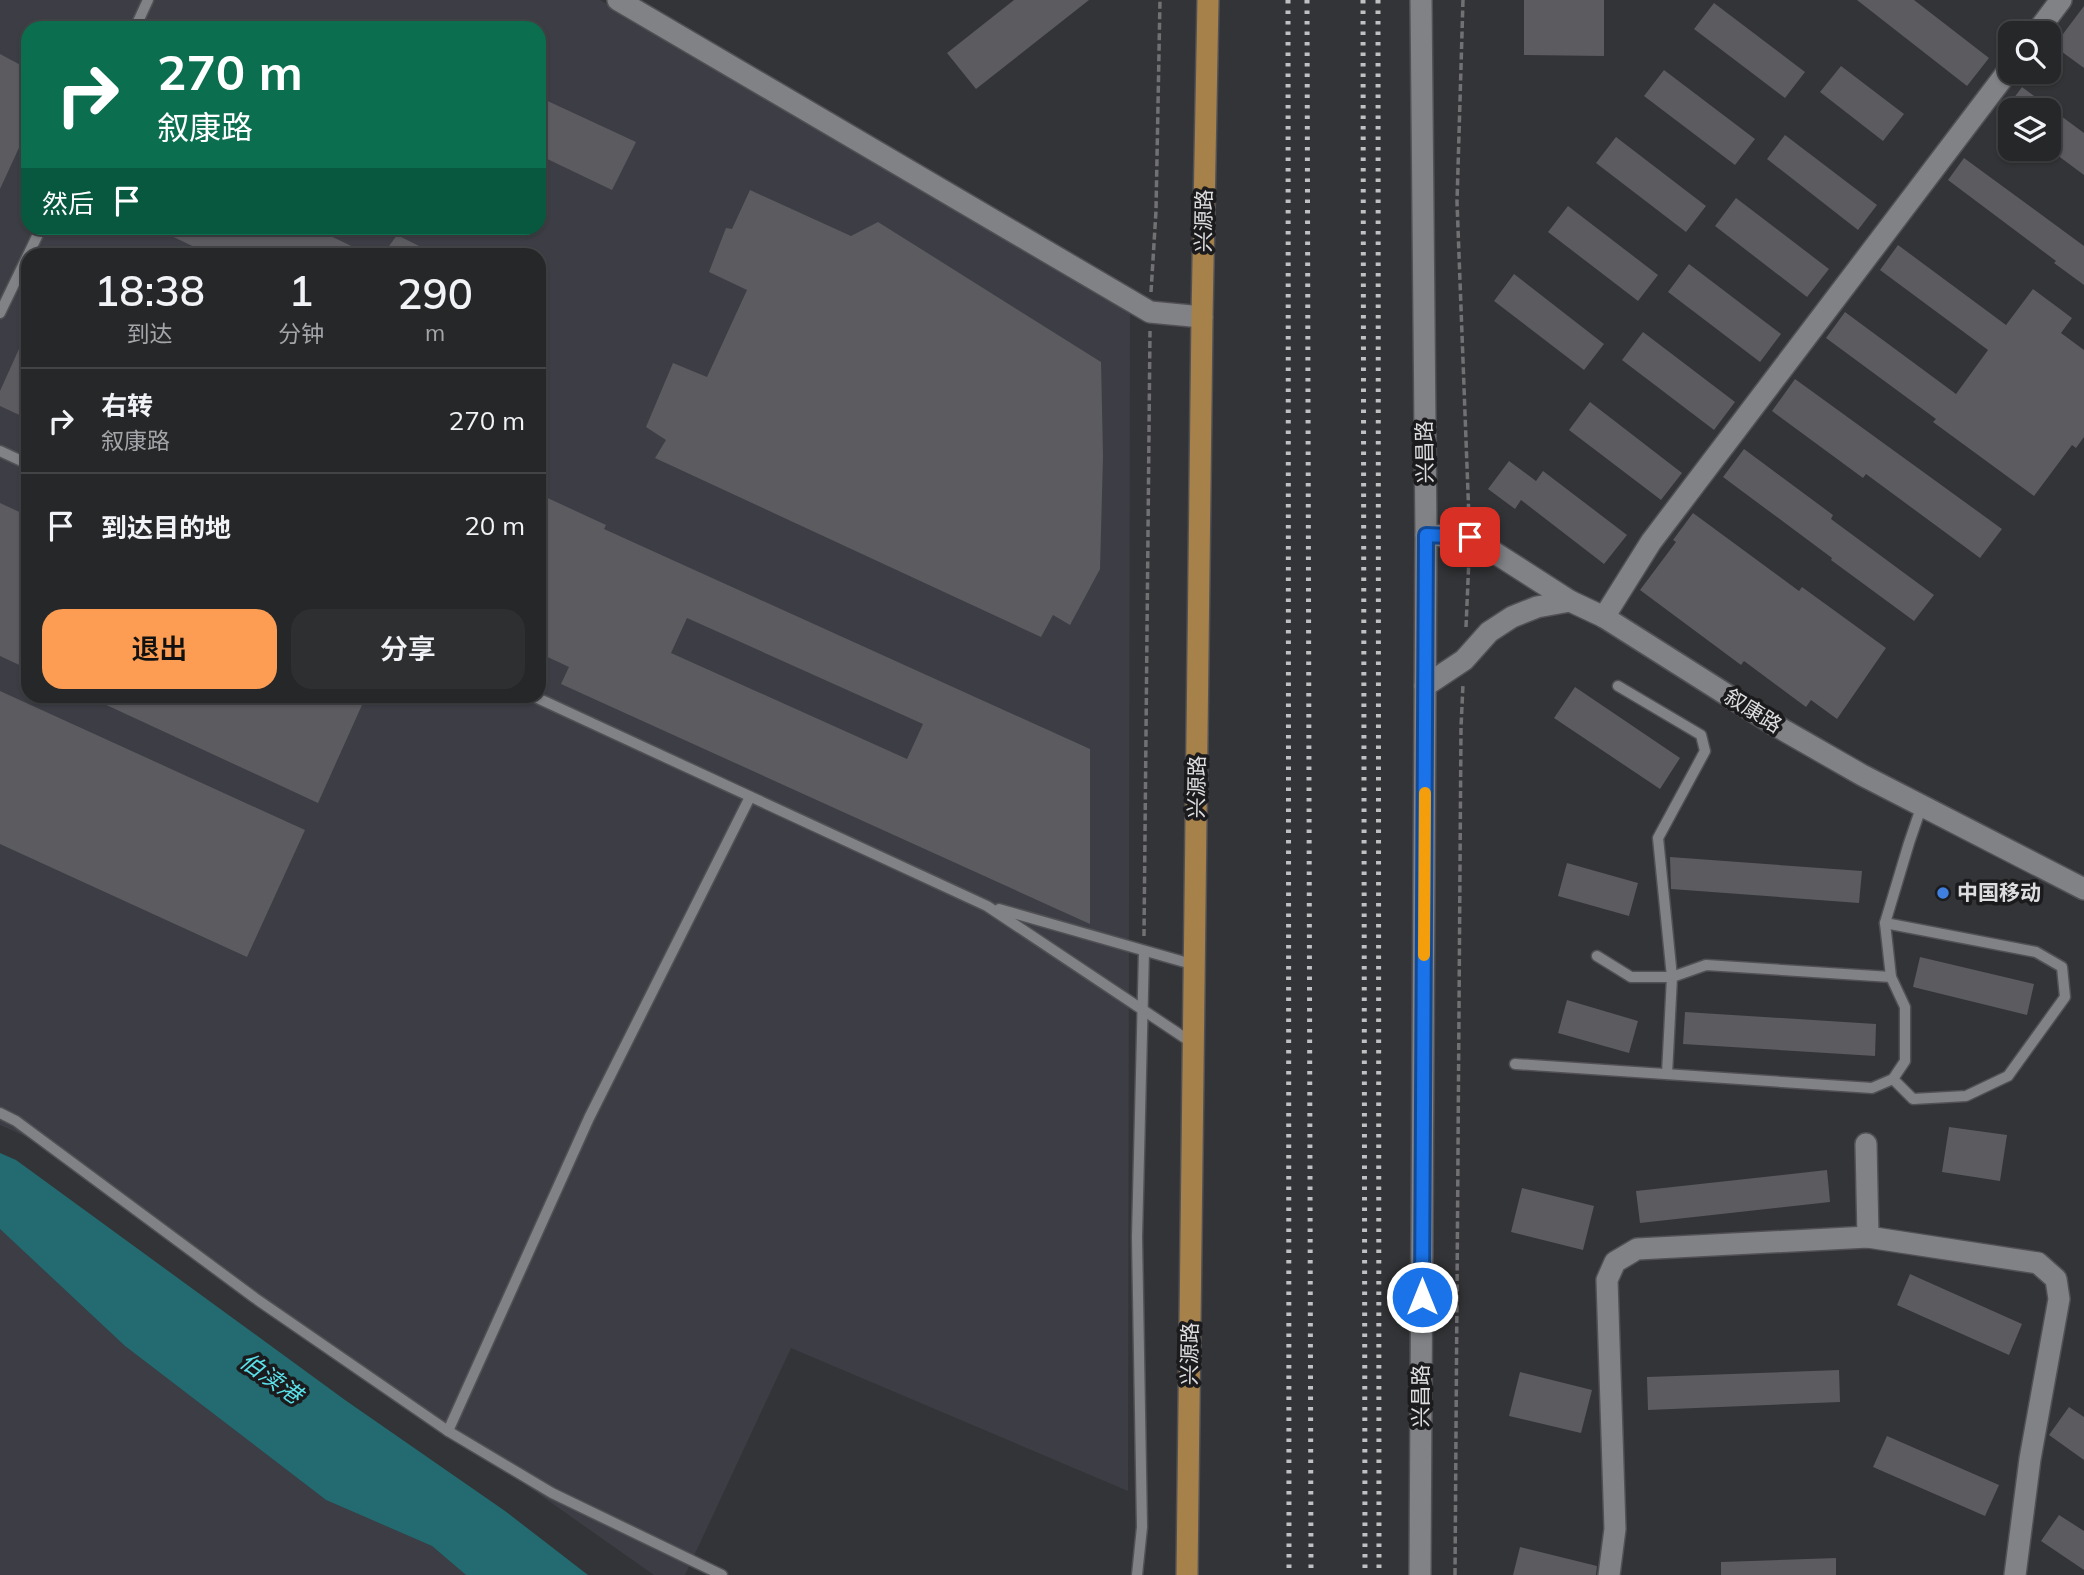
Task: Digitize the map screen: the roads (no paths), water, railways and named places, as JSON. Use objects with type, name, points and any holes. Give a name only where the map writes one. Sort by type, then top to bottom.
[{"type":"main road","name":"兴源路","points":[[1187,1575],[1208,0]]},
{"type":"street","points":[[618,0],[1150,313],[1202,317]]},
{"type":"street","name":"兴昌路","points":[[1420,1575],[1426,535],[1421,0]]},
{"type":"street","points":[[2045,21],[2061,0]]},
{"type":"street","points":[[1604,617],[1651,542],[1998,83]]},
{"type":"street","name":"叙康路","points":[[1426,535],[1470,537],[1570,601],[1604,617],[1773,724],[1862,775],[2084,889]]},
{"type":"street","points":[[1425,686],[1464,660],[1489,632],[1512,617],[1537,607],[1570,601]]},
{"type":"street","points":[[1866,1144],[1868,1237]]},
{"type":"street","points":[[1609,1575],[1615,1529],[1607,1280],[1615,1262],[1637,1249],[1868,1237],[2038,1263],[2056,1279],[2059,1299],[2031,1459],[2015,1575]]},
{"type":"lane","points":[[138,21],[148,0]]},
{"type":"lane","points":[[0,313],[21,269]]},
{"type":"lane","points":[[0,451],[21,461]]},
{"type":"lane","points":[[1618,686],[1701,735],[1705,751],[1658,838],[1672,977],[1667,1074]]},
{"type":"lane","points":[[546,702],[987,906],[1195,965]]},
{"type":"lane","points":[[448,1430],[589,1118],[750,797]]},
{"type":"lane","points":[[1515,1064],[1872,1088],[1893,1079],[1905,1061],[1905,1007],[1891,977],[1885,923],[1923,804]]},
{"type":"lane","points":[[987,906],[1194,1044]]},
{"type":"lane","points":[[1885,923],[2036,952],[2062,967],[2065,997],[2008,1076],[1966,1096],[1913,1099],[1893,1079]]},
{"type":"lane","points":[[1137,1575],[1142,1527],[1137,1237],[1144,951]]},
{"type":"lane","points":[[1597,956],[1631,977],[1672,977],[1706,965],[1891,977]]},
{"type":"lane","points":[[0,1113],[16,1121],[255,1298],[448,1430],[552,1493],[722,1575]]},
{"type":"water","name":"伯渎港","points":[[0,1153],[16,1160],[345,1400],[505,1511],[588,1575],[466,1575],[432,1546],[326,1500],[125,1346],[0,1229]]},
{"type":"railway","points":[[1288,0],[1289,1575]]},
{"type":"railway","points":[[1307,0],[1311,1575]]},
{"type":"railway","points":[[1363,0],[1365,1575]]},
{"type":"railway","points":[[1378,0],[1379,1575]]},
{"type":"place","name":"中国移动","points":[[1943,893]]}]
